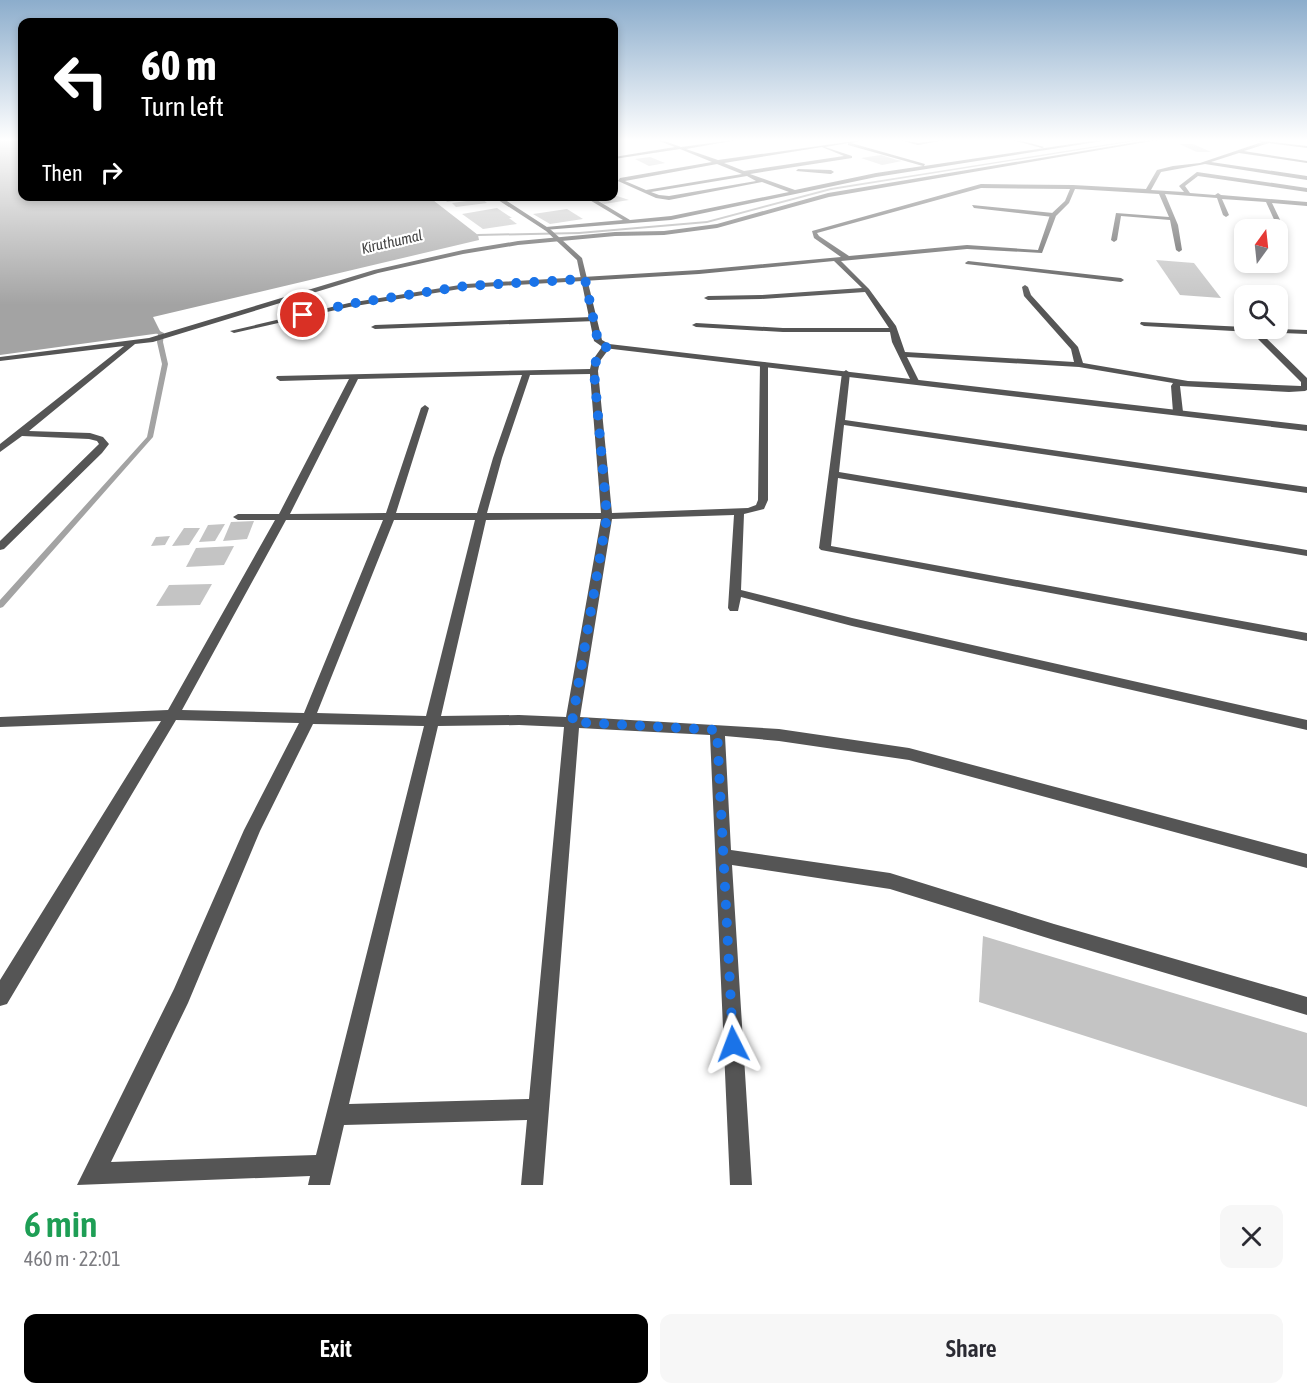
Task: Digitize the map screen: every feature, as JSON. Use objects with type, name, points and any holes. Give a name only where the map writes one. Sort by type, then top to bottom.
[{"type":"street","points":[[650,194],[675,198],[695,194]]},
{"type":"street","points":[[0,359],[150,340],[376,271],[463,252],[518,243],[551,234],[671,218],[786,194]]},
{"type":"street","points":[[551,234],[664,233],[717,226],[832,194]]},
{"type":"street","points":[[847,258],[816,237],[814,232],[951,194]]},
{"type":"street","points":[[234,331],[349,304],[466,286],[699,272],[967,247],[1040,252],[1053,215],[1067,202],[1070,194]]},
{"type":"street","points":[[1162,194],[1173,219],[1179,250]]},
{"type":"street","points":[[1207,194],[1222,194]]},
{"type":"street","points":[[1255,194],[1268,201],[1307,204]]},
{"type":"street","points":[[1218,195],[1226,215]]},
{"type":"street","points":[[502,201],[551,234],[580,259],[598,341],[607,346],[1307,428]]},
{"type":"street","points":[[594,201],[630,222]]},
{"type":"street","points":[[1268,201],[1277,219]]},
{"type":"street","points":[[974,206],[1053,215]]},
{"type":"street","points":[[1114,240],[1118,214],[1173,219]]},
{"type":"street","points":[[1029,270],[1032,252]]},
{"type":"street","points":[[835,259],[867,290],[893,330],[896,342],[915,381]]},
{"type":"street","points":[[968,263],[1121,280]]},
{"type":"street","points":[[1024,287],[1028,296],[1075,349],[1079,364]]},
{"type":"street","points":[[708,298],[867,290]]},
{"type":"street","points":[[375,327],[593,319]]},
{"type":"street","points":[[1144,324],[1234,329]]},
{"type":"street","points":[[696,325],[783,330],[893,330]]},
{"type":"street","points":[[1288,331],[1307,332]]},
{"type":"street","points":[[903,354],[1079,364],[1185,382],[1305,388],[1305,381],[1263,339]]},
{"type":"street","points":[[0,449],[132,343]]},
{"type":"street","points":[[532,1185],[572,722],[607,516],[594,371],[596,361],[607,346]]},
{"type":"street","points":[[238,517],[607,516],[739,513],[760,507],[763,500],[764,364]]},
{"type":"street","points":[[280,378],[594,371]]},
{"type":"street","points":[[425,408],[390,516],[308,719],[252,830],[181,996],[91,1179],[322,1175],[480,515],[527,372]]},
{"type":"street","points":[[846,373],[825,548],[1307,637]]},
{"type":"street","points":[[0,997],[172,715],[283,516],[355,376]]},
{"type":"street","points":[[1178,412],[1175,386],[1185,382]]},
{"type":"street","points":[[840,422],[1307,490]]},
{"type":"street","points":[[0,547],[104,444],[100,439],[90,436],[21,433]]},
{"type":"street","points":[[834,474],[1307,553]]},
{"type":"street","points":[[734,608],[739,513]]},
{"type":"street","points":[[735,592],[852,622],[1307,725]]},
{"type":"street","points":[[0,722],[172,715],[432,721],[519,720],[779,735],[909,754],[1307,861]]},
{"type":"street","points":[[717,730],[741,1185]]},
{"type":"street","points":[[723,856],[890,881],[1065,936],[1307,1006]]},
{"type":"street","points":[[337,1115],[539,1109]]},
{"type":"water","points":[[0,194],[18,194],[18,201],[434,201],[478,235],[479,240],[153,317],[161,333],[0,355]]},
{"type":"building","points":[[618,196],[629,200],[604,204],[599,201],[618,201]]},
{"type":"building","points":[[484,201],[487,203],[456,207],[452,203]]},
{"type":"building","points":[[497,208],[517,224],[483,229],[462,214]]},
{"type":"building","points":[[567,209],[583,219],[550,224],[533,214]]},
{"type":"building","points":[[1156,260],[1194,263],[1221,298],[1180,295]]},
{"type":"building","points":[[254,521],[247,539],[223,541],[231,522]]},
{"type":"building","points":[[225,524],[215,541],[199,542],[208,525]]},
{"type":"building","points":[[184,528],[200,528],[189,545],[172,546]]},
{"type":"building","points":[[170,536],[165,545],[151,546],[156,537]]},
{"type":"building","points":[[234,546],[224,565],[186,567],[196,548]]},
{"type":"building","points":[[212,584],[200,605],[156,606],[169,585]]},
{"type":"building","points":[[983,936],[1307,1033],[1307,1107],[979,1002]]},
{"type":"waterway","name":"Kiruthumal","points":[[468,238],[478,235],[579,233],[707,222],[811,194]]},
{"type":"waterway","name":"Kiruthumal","points":[[0,605],[150,437],[165,364],[160,342],[161,333],[151,329]]},
{"type":"route","points":[[303,315],[349,304],[466,286],[585,279],[598,341],[607,346],[596,361],[594,371],[607,516],[572,722],[717,730],[733,1044]]}]
